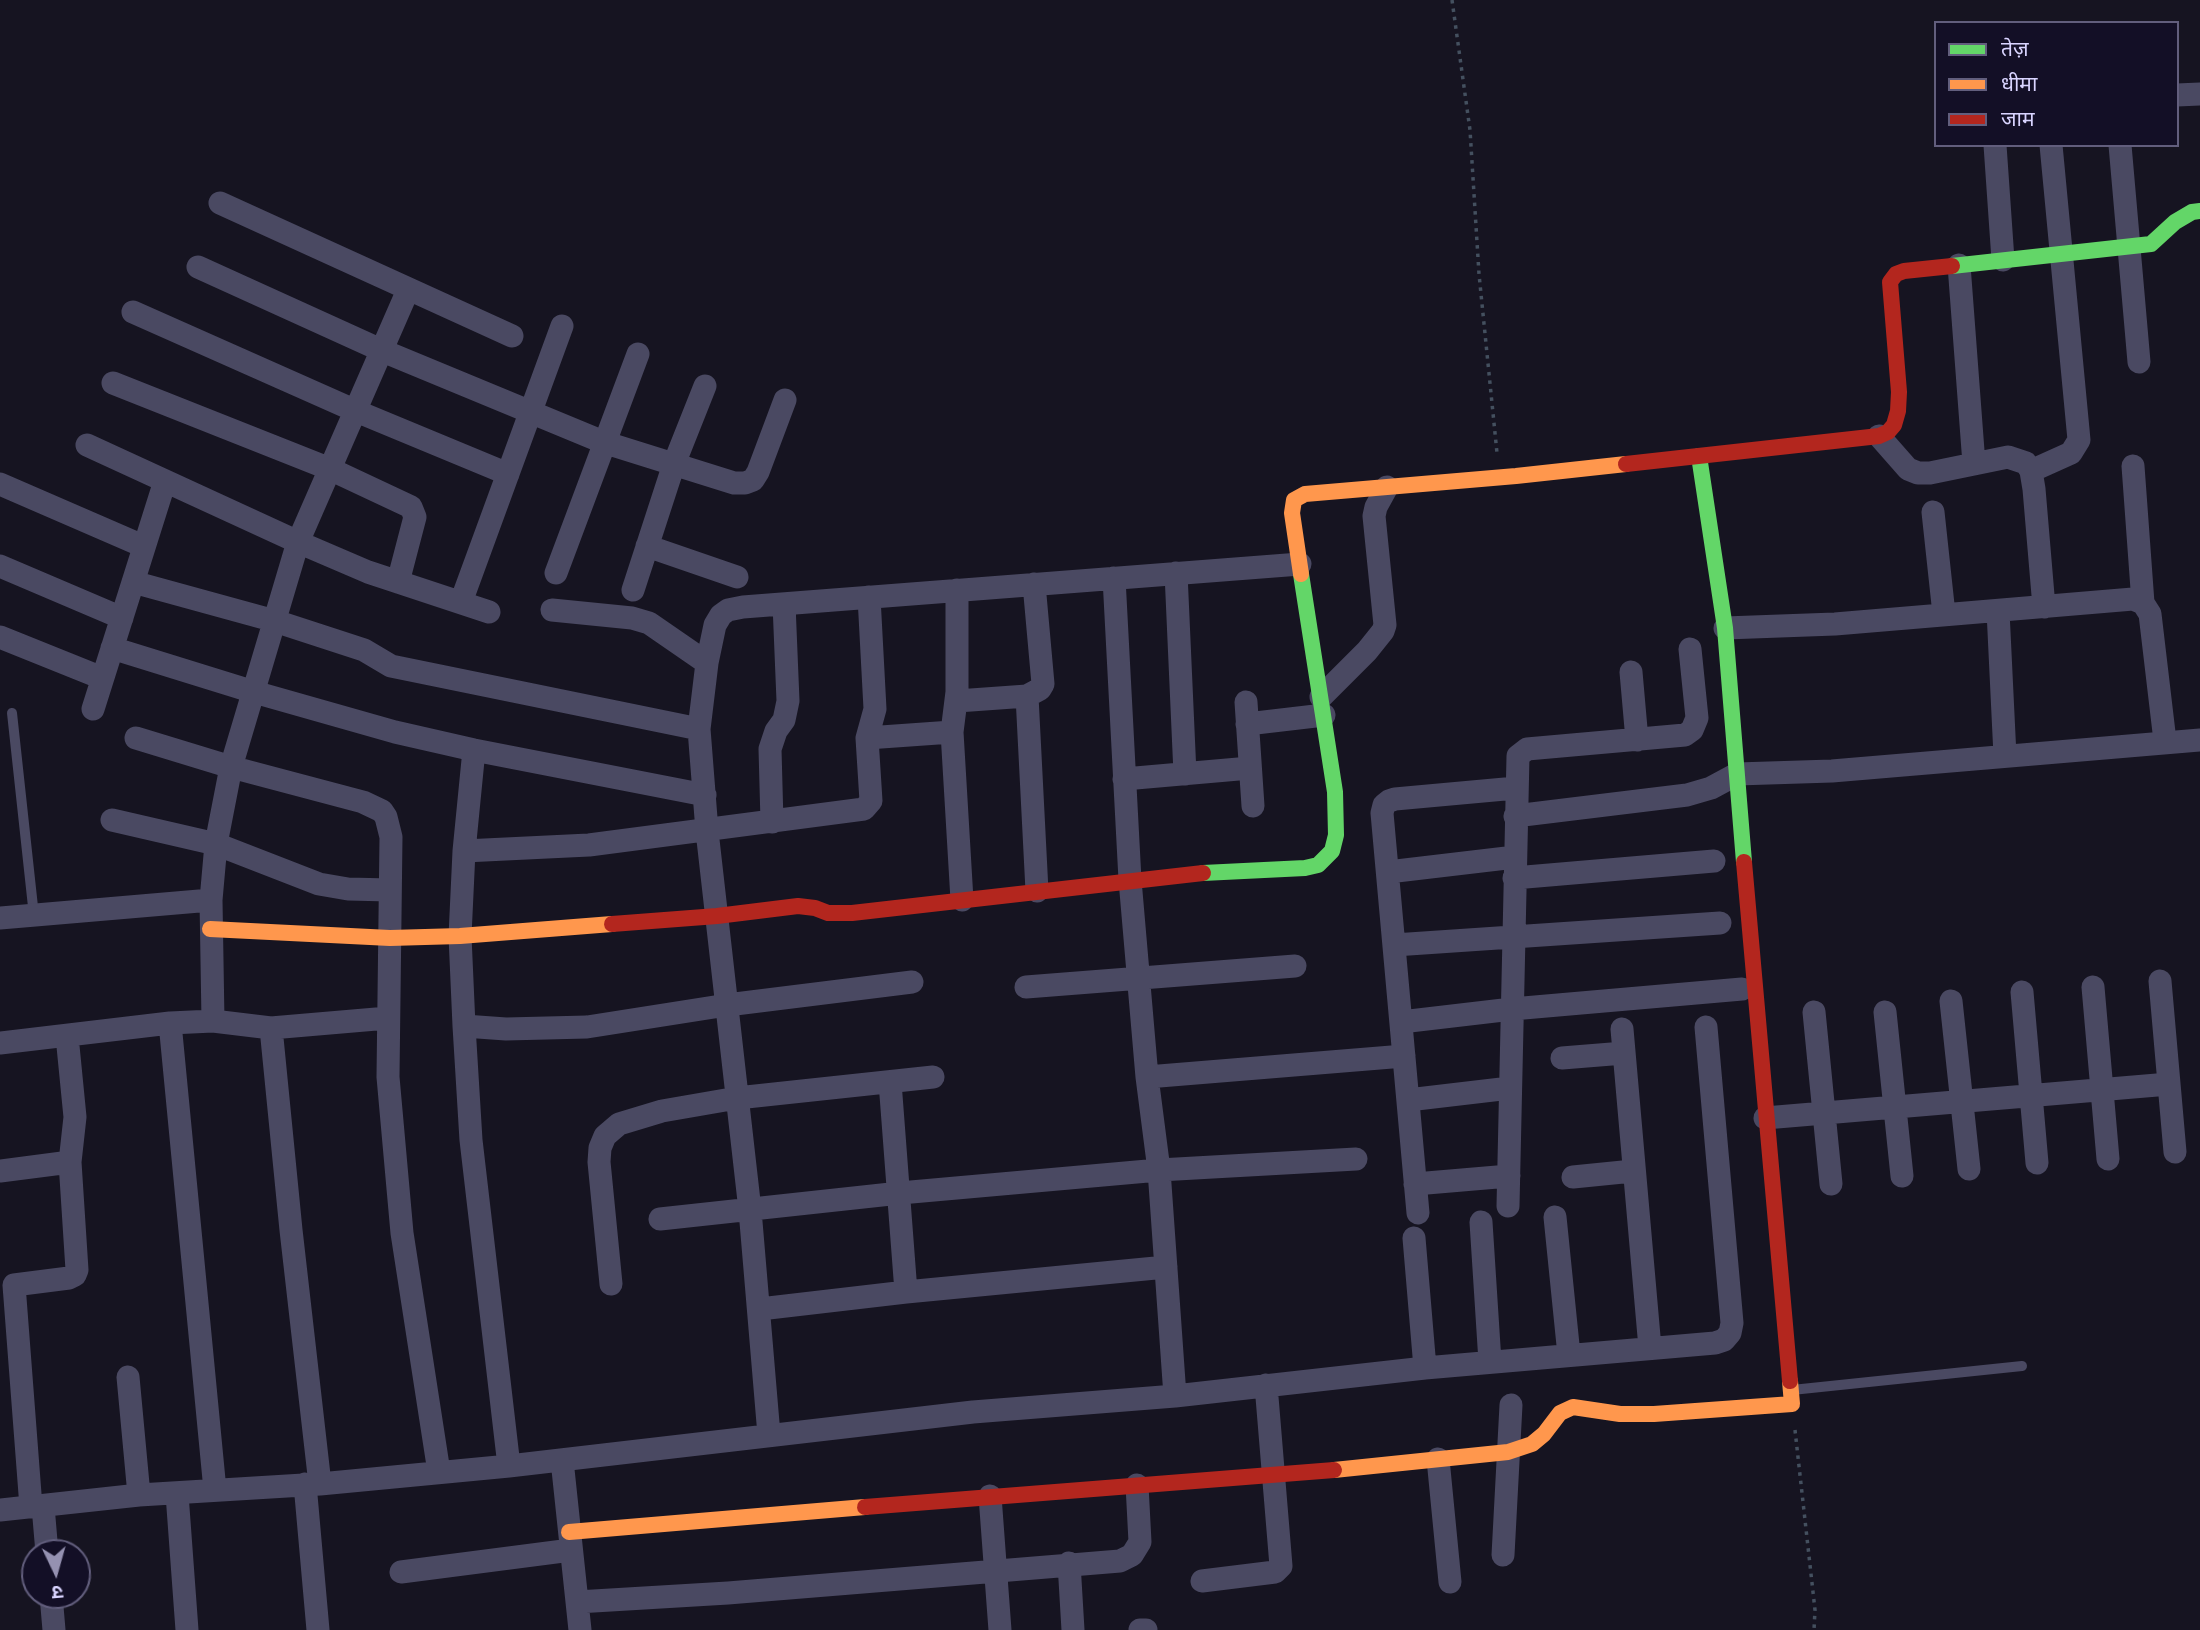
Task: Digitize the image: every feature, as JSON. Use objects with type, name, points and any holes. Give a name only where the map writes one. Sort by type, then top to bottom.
[{"type":"street","points":[[2179,95],[2200,94]]},
{"type":"street","points":[[1996,147],[2003,260]]},
{"type":"street","points":[[2031,471],[2071,453],[2079,440],[2050,147]]},
{"type":"street","points":[[2120,147],[2139,362]]},
{"type":"street","points":[[220,203],[512,336]]},
{"type":"street","points":[[210,929],[390,938],[460,936],[717,916],[798,906],[828,914],[852,913],[1130,880],[1318,865],[1332,851],[1336,835],[1335,792],[1292,513],[1294,500],[1305,494],[1516,476],[1880,436],[1894,425],[1898,411],[1891,282],[1896,274],[2151,244],[2175,222],[2192,212],[2200,211]]},
{"type":"street","points":[[1959,265],[1974,464]]},
{"type":"street","points":[[198,267],[383,351],[531,413],[603,442],[734,483],[753,480],[758,472],[785,400]]},
{"type":"street","points":[[213,1021],[211,900],[216,844],[231,767],[298,542],[408,290]]},
{"type":"street","points":[[133,312],[356,411],[508,474]]},
{"type":"street","points":[[461,602],[562,326]]},
{"type":"street","points":[[556,573],[638,354]]},
{"type":"street","points":[[113,383],[330,469],[411,507],[415,517],[398,582]]},
{"type":"street","points":[[633,590],[674,464],[705,386]]},
{"type":"street","points":[[1880,436],[1908,469],[1917,473],[1930,473],[2008,457],[2026,463],[2031,471],[2044,607]]},
{"type":"street","points":[[88,445],[298,542],[398,582],[489,612]]},
{"type":"street","points":[[401,1572],[570,1541],[990,1496],[1273,1476],[1508,1452],[1532,1444],[1544,1434],[1560,1413],[1573,1407],[1620,1414],[1654,1414],[1791,1397],[1725,628],[1699,456]]},
{"type":"street","points":[[2133,466],[2143,603],[2150,614],[2165,741]]},
{"type":"street","points":[[93,709],[165,481]]},
{"type":"street","points":[[0,484],[143,546]]},
{"type":"street","points":[[1253,806],[1246,713],[1322,706],[1383,631],[1385,625],[1374,516],[1387,487]]},
{"type":"street","points":[[1933,512],[1944,614]]},
{"type":"street","points":[[647,546],[737,577]]},
{"type":"street","points":[[769,1435],[760,1309],[707,831],[699,729],[707,663],[715,625],[721,615],[728,610],[743,607],[1300,564]]},
{"type":"street","points":[[0,566],[122,618]]},
{"type":"street","points":[[1176,573],[1185,774]]},
{"type":"street","points":[[1114,578],[1130,880],[1147,1077],[1159,1170],[1175,1396]]},
{"type":"street","points":[[133,582],[275,621],[364,650],[391,666],[699,729]]},
{"type":"street","points":[[957,701],[1027,696],[1040,689],[1044,678],[1034,584]]},
{"type":"street","points":[[957,590],[957,701],[952,732],[962,900]]},
{"type":"street","points":[[464,851],[589,845],[861,810],[868,806],[871,795],[867,738],[875,709],[869,597]]},
{"type":"street","points":[[1725,628],[1835,624],[2133,599],[2143,603]]},
{"type":"street","points":[[772,822],[770,749],[773,737],[784,720],[788,701],[784,604]]},
{"type":"street","points":[[552,610],[632,618],[649,623],[707,663]]},
{"type":"street","points":[[1998,611],[2005,756]]},
{"type":"street","points":[[0,637],[102,678]]},
{"type":"street","points":[[112,648],[394,732],[705,794]]},
{"type":"street","points":[[1508,1206],[1518,756],[1527,749],[1685,735],[1695,725],[1697,718],[1690,649]]},
{"type":"street","points":[[1631,673],[1637,740]]},
{"type":"street","points":[[1027,696],[1037,891]]},
{"type":"street","points":[[867,738],[952,732]]},
{"type":"street","points":[[136,738],[231,767],[363,802],[382,811],[386,817],[391,837],[388,1077],[402,1233],[439,1472]]},
{"type":"street","points":[[1515,816],[1687,795],[1710,788],[1737,774],[1832,771],[2200,740]]},
{"type":"street","points":[[474,750],[464,851],[460,936],[464,1026],[471,1140],[509,1466]]},
{"type":"street","points":[[1124,779],[1250,768]]},
{"type":"street","points":[[1418,1213],[1382,813],[1384,805],[1389,801],[1516,788]]},
{"type":"street","points":[[113,820],[216,844],[319,884],[348,889],[390,890]]},
{"type":"street","points":[[1388,872],[1714,860]]},
{"type":"street","points":[[0,918],[211,900]]},
{"type":"street","points":[[1394,945],[1720,923]]},
{"type":"street","points":[[1026,987],[1295,966]]},
{"type":"street","points":[[2160,981],[2175,1152]]},
{"type":"street","points":[[464,1026],[506,1029],[587,1027],[727,1005],[912,982]]},
{"type":"street","points":[[2093,987],[2108,1158]]},
{"type":"street","points":[[1401,1022],[1512,1009],[1742,989]]},
{"type":"street","points":[[2022,992],[2037,1163]]},
{"type":"street","points":[[1951,1001],[1969,1169]]},
{"type":"street","points":[[1885,1012],[1902,1177]]},
{"type":"street","points":[[1814,1013],[1831,1184]]},
{"type":"street","points":[[0,1043],[170,1023],[213,1021],[271,1028],[388,1018]]},
{"type":"street","points":[[170,1023],[215,1490]]},
{"type":"street","points":[[0,1510],[139,1495],[312,1484],[509,1466],[973,1412],[1175,1396],[1425,1368],[1715,1343],[1730,1334],[1732,1323],[1706,1027]]},
{"type":"street","points":[[271,1028],[312,1484],[318,1630]]},
{"type":"street","points":[[1622,1029],[1650,1348]]},
{"type":"street","points":[[44,1539],[37,1507],[7,1285],[69,1278],[75,1275],[77,1270],[70,1162],[75,1117],[67,1036]]},
{"type":"street","points":[[1562,1058],[1624,1053]]},
{"type":"street","points":[[1147,1077],[1404,1056]]},
{"type":"street","points":[[611,1284],[599,1162],[605,1136],[619,1124],[737,1098],[933,1077]]},
{"type":"street","points":[[890,1082],[906,1292]]},
{"type":"street","points":[[1765,1118],[2169,1084]]},
{"type":"street","points":[[1408,1100],[1510,1088]]},
{"type":"street","points":[[660,1219],[900,1193],[1159,1170],[1356,1159]]},
{"type":"street","points":[[0,1171],[70,1162]]},
{"type":"street","points":[[1573,1177],[1633,1171]]},
{"type":"street","points":[[1415,1184],[1509,1176]]},
{"type":"street","points":[[1555,1217],[1569,1355]]},
{"type":"street","points":[[1481,1222],[1490,1362]]},
{"type":"street","points":[[1414,1238],[1425,1368]]},
{"type":"street","points":[[760,1309],[1166,1267]]},
{"type":"street","points":[[128,1377],[139,1495]]},
{"type":"street","points":[[1202,1581],[1279,1570],[1281,1560],[1266,1385]]},
{"type":"street","points":[[1503,1555],[1511,1405]]},
{"type":"street","points":[[1438,1459],[1450,1582]]},
{"type":"street","points":[[562,1460],[580,1630]]},
{"type":"street","points":[[577,1602],[728,1593],[1069,1563],[1120,1561],[1132,1555],[1140,1542],[1138,1485]]},
{"type":"street","points":[[177,1494],[187,1630]]},
{"type":"street","points":[[990,1496],[1000,1630]]},
{"type":"street","points":[[1069,1563],[1073,1630]]},
{"type":"street","points":[[52,1609],[54,1630]]},
{"type":"street","points":[[1140,1630],[1146,1630]]},
{"type":"lane","points":[[12,713],[34,916]]},
{"type":"lane","points":[[1791,1397],[2022,1366]]},
{"type":"path","points":[[1452,0],[1470,130],[1479,274],[1495,448],[1500,460],[1516,476]]},
{"type":"path","points":[[1791,1397],[1815,1610],[1814,1630]]},
{"type":"traffic: fast","points":[[1952,266],[2151,244],[2175,222],[2192,212],[2200,211]]},
{"type":"traffic: fast","points":[[1699,456],[1725,628],[1744,862]]},
{"type":"traffic: fast","points":[[1203,873],[1305,868],[1318,865],[1332,851],[1336,835],[1335,792],[1301,574]]},
{"type":"traffic: slow","points":[[1301,574],[1292,513],[1294,500],[1305,494],[1626,464]]},
{"type":"traffic: slow","points":[[210,929],[390,938],[460,936],[612,924]]},
{"type":"traffic: slow","points":[[1334,1470],[1508,1452],[1532,1444],[1544,1434],[1560,1413],[1573,1407],[1620,1414],[1654,1414],[1792,1404],[1790,1381]]},
{"type":"traffic: slow","points":[[569,1532],[865,1507]]},
{"type":"traffic: jam","points":[[1626,464],[1879,436],[1888,432],[1894,425],[1898,411],[1899,392],[1890,282],[1896,274],[1904,271],[1952,266]]},
{"type":"traffic: jam","points":[[1744,862],[1790,1381]]},
{"type":"traffic: jam","points":[[612,924],[717,916],[798,906],[828,913],[852,913],[1203,873]]},
{"type":"traffic: jam","points":[[865,1507],[1334,1470]]}]
